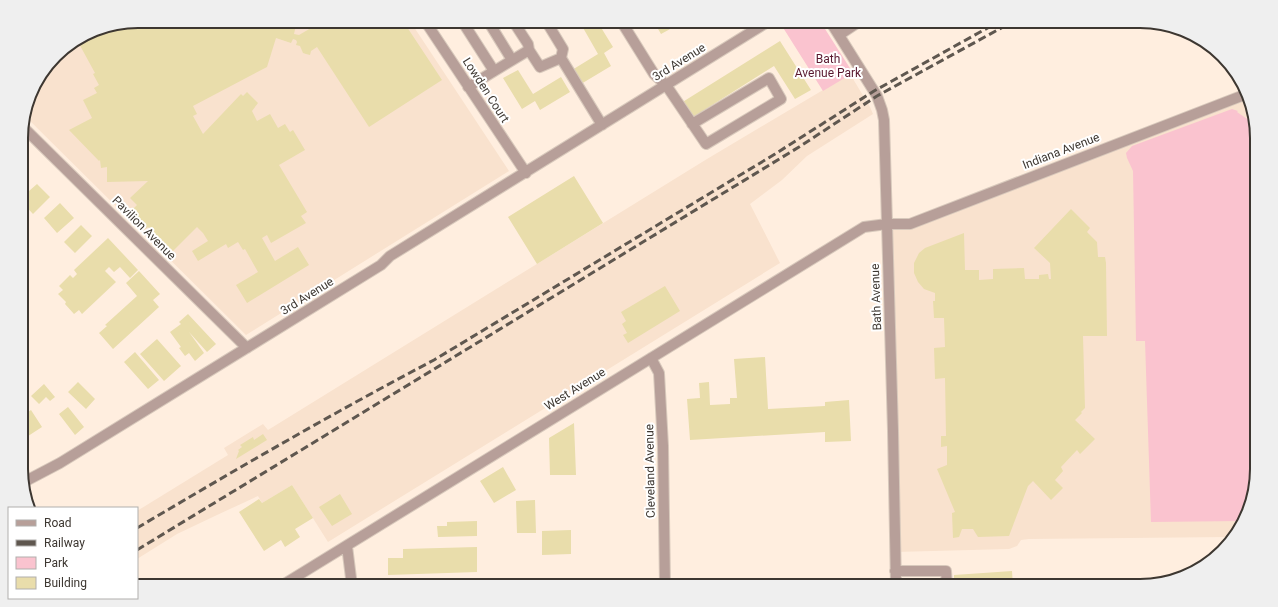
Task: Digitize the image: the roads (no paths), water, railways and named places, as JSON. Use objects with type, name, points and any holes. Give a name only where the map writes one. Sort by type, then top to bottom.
[{"type":"street","name":"Lowden Court","points":[[430,28],[526,173]]},
{"type":"street","points":[[466,28],[494,71]]},
{"type":"street","points":[[492,28],[512,60]]},
{"type":"street","points":[[518,28],[540,67],[561,58]]},
{"type":"street","points":[[550,28],[563,50],[561,58],[602,125]]},
{"type":"street","points":[[626,28],[654,74],[666,85],[692,124],[706,144],[781,99],[769,78],[692,124]]},
{"type":"street","name":"3rd Avenue","points":[[29,479],[60,463],[247,348],[381,265],[390,256],[758,28]]},
{"type":"street","name":"Bath Avenue","points":[[834,28],[877,96],[882,110],[884,125],[894,437],[896,579]]},
{"type":"street","points":[[839,35],[850,28]]},
{"type":"street","points":[[468,86],[529,50]]},
{"type":"street","name":"Indiana Avenue","points":[[887,224],[910,224],[1241,95]]},
{"type":"street","name":"Pavilion Avenue","points":[[28,132],[247,348]]},
{"type":"street","name":"West Avenue","points":[[293,579],[864,227],[887,224]]},
{"type":"street","name":"Cleveland Avenue","points":[[651,358],[659,373],[663,446],[665,579]]},
{"type":"street","points":[[347,546],[351,579]]},
{"type":"street","points":[[895,571],[946,571],[947,579]]},
{"type":"railway","points":[[138,527],[284,442],[434,360],[775,154],[874,91],[987,28]]},
{"type":"railway","points":[[138,549],[799,147],[877,96],[1001,28]]},
{"type":"park label","name":"Bath Avenue Park","points":[[828,66]]}]
